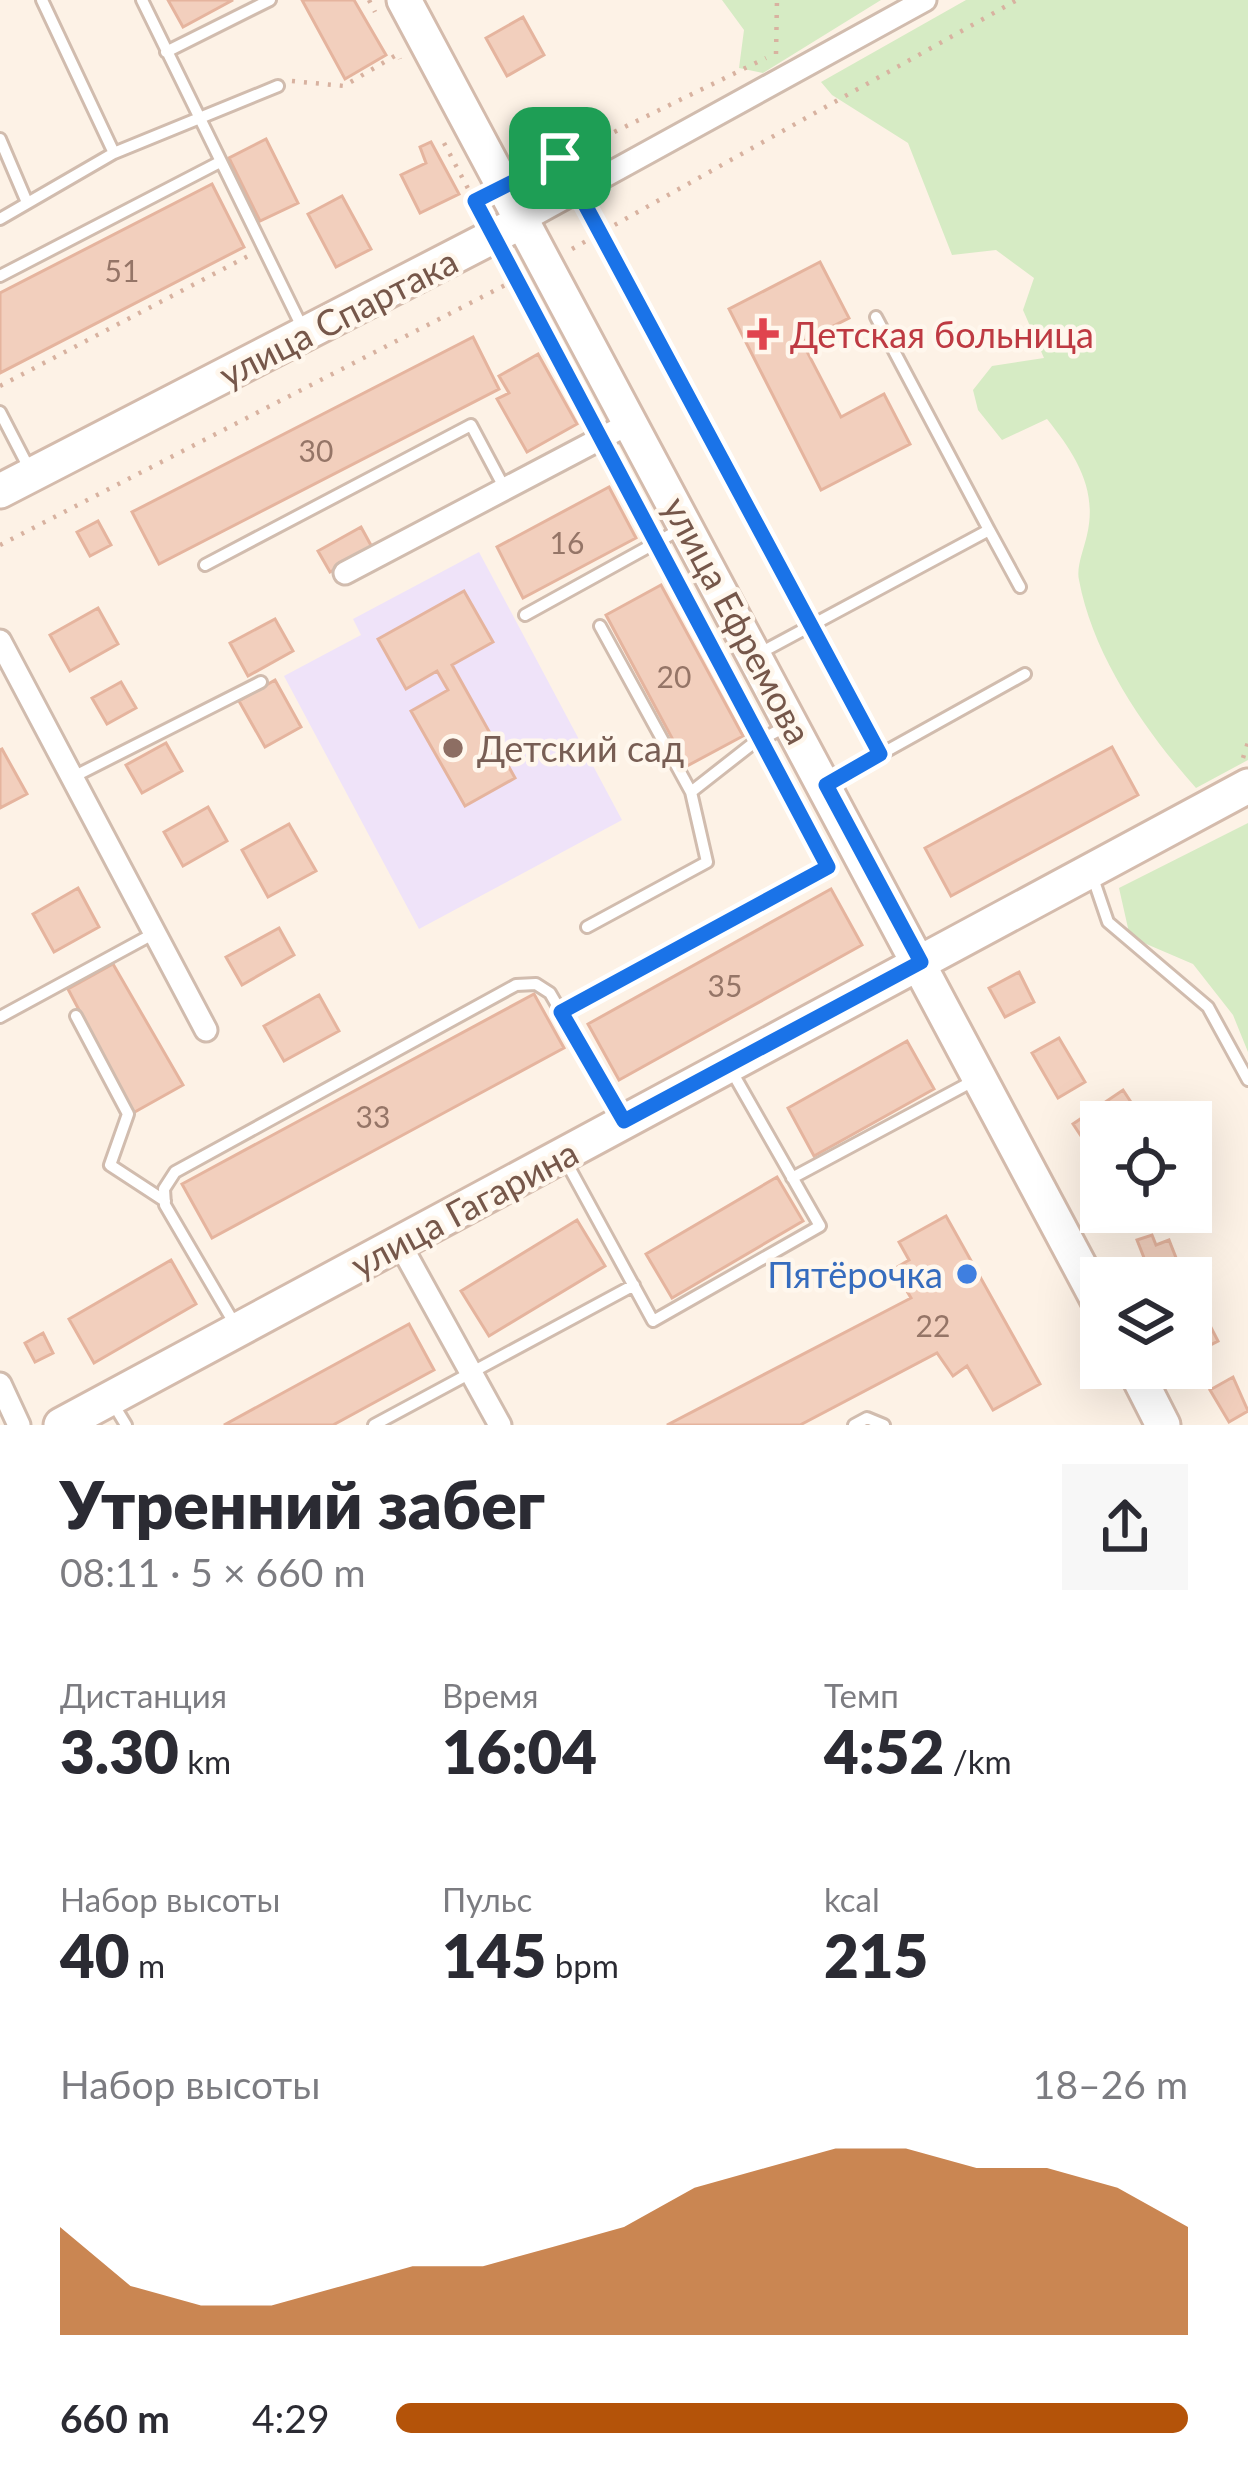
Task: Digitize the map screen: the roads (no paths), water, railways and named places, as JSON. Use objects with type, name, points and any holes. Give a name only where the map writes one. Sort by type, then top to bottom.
[{"type":"street","name":"улица Ефремова","points":[[404,0],[490,194],[524,221],[1080,1266]]},
{"type":"street","name":"улица Спартака","points":[[0,491],[524,221],[926,0]]},
{"type":"street","points":[[345,573],[632,422]]},
{"type":"street","points":[[0,641],[206,1030]]},
{"type":"street","name":"улица Гагарина","points":[[61,1425],[118,1412],[238,1330],[1248,786]]},
{"type":"street","points":[[400,1244],[500,1425]]},
{"type":"street","points":[[0,1384],[19,1425]]},
{"type":"street","points":[[1145,1389],[1163,1425]]},
{"type":"lane","points":[[42,0],[114,153]]},
{"type":"lane","points":[[142,0],[218,164],[305,334]]},
{"type":"lane","points":[[166,52],[270,0]]},
{"type":"lane","points":[[0,219],[114,153],[278,86]]},
{"type":"lane","points":[[0,139],[26,200]]},
{"type":"lane","points":[[0,276],[218,164]]},
{"type":"lane","points":[[876,317],[1020,587]]},
{"type":"lane","points":[[0,412],[32,475]]},
{"type":"lane","points":[[205,565],[471,425],[505,489]]},
{"type":"lane","points":[[525,615],[687,525]]},
{"type":"lane","points":[[758,655],[989,530]]},
{"type":"lane","points":[[586,927],[707,862],[691,792],[600,626]]},
{"type":"lane","points":[[826,785],[1025,674]]},
{"type":"lane","points":[[70,778],[261,682]]},
{"type":"lane","points":[[691,792],[760,740],[793,723]]},
{"type":"lane","points":[[1090,871],[1108,922],[1208,1007],[1248,1079]]},
{"type":"lane","points":[[0,1017],[152,935]]},
{"type":"lane","points":[[238,1330],[165,1201],[164,1189],[176,1172],[516,985],[536,983],[550,993],[624,1121]]},
{"type":"lane","points":[[76,1016],[128,1114],[110,1165],[165,1201]]},
{"type":"lane","points":[[562,1155],[653,1321],[820,1226],[728,1066]]},
{"type":"lane","points":[[793,1178],[981,1077]]},
{"type":"lane","points":[[374,1425],[634,1285]]},
{"type":"lane","points":[[854,1425],[867,1418],[884,1425]]},
{"type":"place","name":"Детская больница","points":[[763,334]]},
{"type":"place","name":"Детский сад","points":[[453,748]]},
{"type":"place","name":"Пятёрочка","points":[[967,1274]]}]
